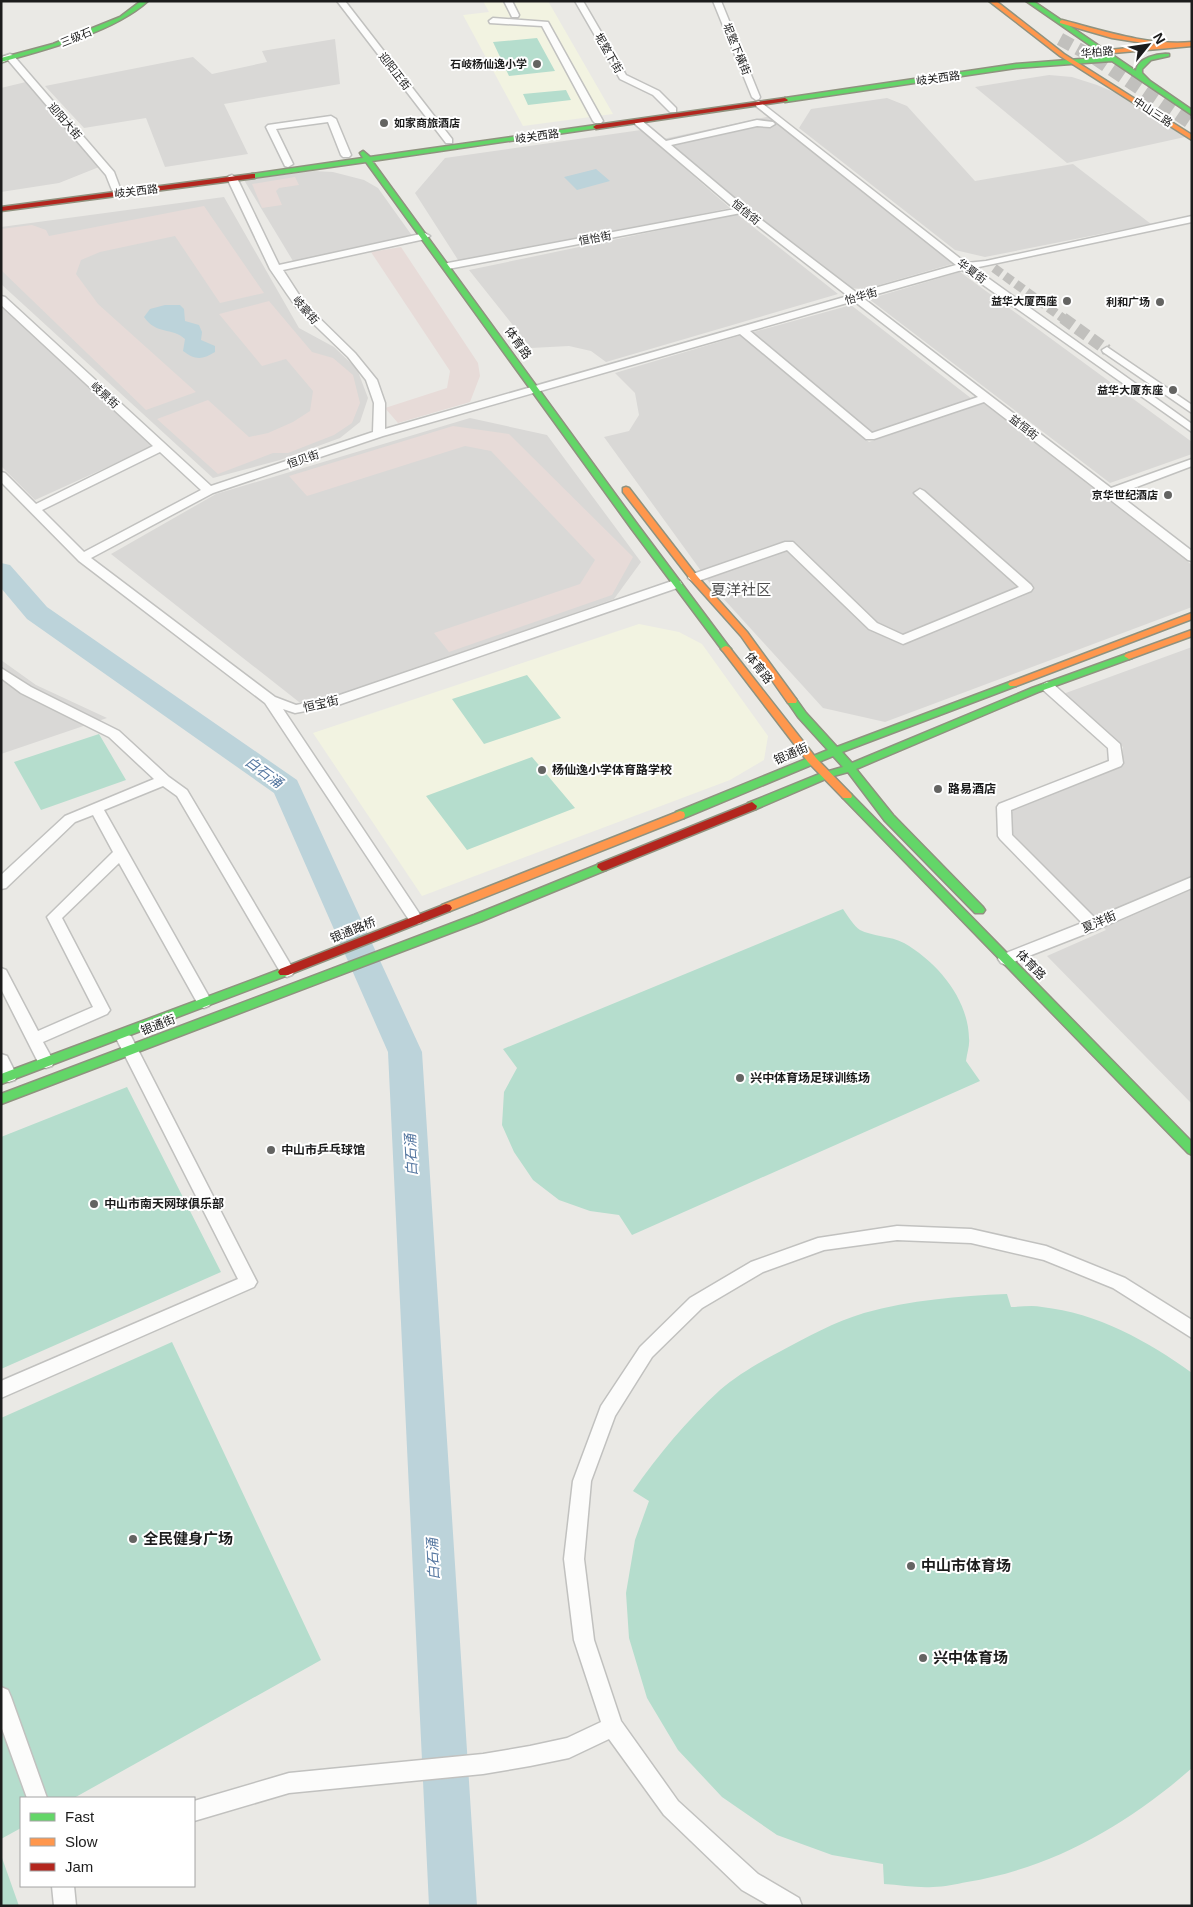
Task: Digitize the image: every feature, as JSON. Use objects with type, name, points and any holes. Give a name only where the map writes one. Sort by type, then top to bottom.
[{"type":"main road","name":"三级石","points":[[4,59],[55,45],[114,22],[145,1]]},
{"type":"main road","points":[[992,1],[1028,28],[1038,41],[1114,86]]},
{"type":"main road","points":[[1004,1],[1065,38],[1015,1]]},
{"type":"main road","points":[[1029,1],[1062,22],[1170,51]]},
{"type":"main road","name":"中山三路","points":[[1062,22],[1192,113]]},
{"type":"main road","points":[[1038,41],[1062,45],[1077,43],[1082,37]]},
{"type":"main road","name":"华柏路","points":[[1170,51],[1192,44]]},
{"type":"main road","points":[[1150,85],[1139,73],[1139,68],[1149,59],[1170,51]]},
{"type":"main road","name":"华柏路","points":[[1067,58],[1170,51],[1192,53]]},
{"type":"main road","points":[[1013,63],[1022,53]]},
{"type":"main road","name":"岐关西路","points":[[1,203],[346,155],[371,156],[449,141],[758,100],[1013,63],[1067,58]]},
{"type":"main road","points":[[1013,63],[1089,76],[1114,86]]},
{"type":"main road","name":"中山三路","points":[[1114,86],[1192,138]]},
{"type":"main road","name":"岐关西路","points":[[1,209],[232,178],[371,156],[638,122],[758,100]]},
{"type":"main road","name":"体育路","points":[[371,156],[424,236],[452,266],[534,388],[676,584],[812,760],[1017,955],[1192,1150]]},
{"type":"main road","name":"体育路","points":[[371,156],[452,266],[568,415]]},
{"type":"main road","name":"体育路","points":[[616,477],[694,578],[744,634],[802,715],[850,768],[889,818],[986,918]]},
{"type":"main road","name":"银通街","points":[[410,922],[758,784],[812,760],[1192,616]]},
{"type":"main road","points":[[826,775],[850,768],[1047,686],[1192,633]]},
{"type":"main road","name":"银通街","points":[[1,1099],[414,942],[826,775]]},
{"type":"main road","name":"银通路桥","points":[[313,961],[410,922]]},
{"type":"main road","name":"银通街","points":[[5,1078],[313,961]]},
{"type":"street","name":"迎阳正街","points":[[341,1],[449,141]]},
{"type":"street","points":[[508,1],[517,20]]},
{"type":"street","name":"坭墪下街","points":[[579,1],[623,77],[656,93],[673,110]]},
{"type":"street","name":"坭墪下橫街","points":[[717,1],[758,100]]},
{"type":"street","points":[[494,21],[517,20],[545,24],[598,121]]},
{"type":"street","name":"迎阳大街","points":[[4,59],[110,174],[115,188]]},
{"type":"street","name":"华夏街","points":[[758,100],[964,266],[1192,429]]},
{"type":"street","points":[[288,164],[271,127],[331,119],[346,155]]},
{"type":"street","name":"恒信街","points":[[638,122],[743,210],[855,298]]},
{"type":"street","points":[[664,144],[757,123],[770,124]]},
{"type":"street","name":"岐豪街","points":[[232,178],[275,269],[304,310],[364,369],[377,391],[380,413],[379,434]]},
{"type":"street","name":"恒怡街","points":[[452,266],[743,210]]},
{"type":"street","name":"怡华街","points":[[534,388],[964,266],[990,266],[1192,219]]},
{"type":"street","points":[[275,269],[424,236]]},
{"type":"street","name":"益恒街","points":[[855,298],[1192,557]]},
{"type":"street","name":"岐景街","points":[[1,299],[209,490]]},
{"type":"street","points":[[742,330],[870,436],[985,398]]},
{"type":"street","points":[[1107,350],[1192,410]]},
{"type":"street","name":"恒贝街","points":[[83,558],[209,490],[379,434],[534,388]]},
{"type":"street","points":[[36,508],[162,446]]},
{"type":"street","points":[[1109,493],[1192,462]]},
{"type":"street","name":"恒宝街","points":[[1,475],[36,508],[83,558],[270,700],[295,709],[333,702],[676,584]]},
{"type":"street","points":[[694,578],[789,545],[873,626],[903,640],[1027,588],[920,493]]},
{"type":"street","points":[[1,672],[26,690],[114,734],[164,780],[182,793],[286,971]]},
{"type":"street","points":[[1047,686],[1116,747],[1116,763],[1004,807],[1005,836],[1093,925]]},
{"type":"street","points":[[270,700],[410,922]]},
{"type":"street","points":[[1,884],[70,819],[164,780]]},
{"type":"street","points":[[96,808],[204,1002]]},
{"type":"street","points":[[34,1039],[102,1010],[54,917],[121,853]]},
{"type":"street","name":"夏洋街","points":[[1017,955],[1093,925],[1192,882]]},
{"type":"street","points":[[1,974],[46,1062]]},
{"type":"street","points":[[1,1390],[248,1282],[122,1034]]},
{"type":"street","points":[[1,1060],[5,1078]]},
{"type":"street","points":[[792,1906],[750,1882],[672,1808],[614,1727],[584,1640],[574,1559],[582,1481],[607,1412],[646,1352],[696,1303],[757,1267],[824,1243],[897,1233],[971,1236],[1046,1253],[1119,1283],[1192,1330]]},
{"type":"street","points":[[1,1697],[37,1797]]},
{"type":"street","points":[[195,1811],[289,1782],[364,1777],[483,1764],[569,1748],[614,1727]]},
{"type":"street","points":[[63,1887],[65,1906]]},
{"type":"shaded area","name":"石岐杨仙逸小学","points":[[483,1],[548,1],[613,114],[523,126],[463,15],[489,12]]},
{"type":"shaded area","points":[[335,39],[340,84],[224,104],[248,154],[165,167],[146,118],[84,128],[45,86],[193,57],[212,74],[267,62],[262,51]]},
{"type":"shaded area","points":[[1049,75],[1072,77],[1116,93],[1185,137],[1067,163],[975,87]]},
{"type":"shaded area","points":[[30,81],[99,167],[59,183],[1,192],[1,88]]},
{"type":"shaded area","points":[[887,98],[907,106],[975,181],[1073,164],[1151,224],[985,257],[955,250],[799,128],[811,109]]},
{"type":"shaded area","points":[[771,116],[949,255],[952,264],[865,289],[847,288],[663,139]]},
{"type":"shaded area","points":[[641,130],[730,208],[460,263],[415,193],[445,158]]},
{"type":"shaded area","points":[[314,171],[333,172],[364,180],[378,188],[413,237],[293,261],[244,180]]},
{"type":"shaded area","points":[[295,177],[299,185],[279,188],[276,191],[282,205],[262,208],[252,184]]},
{"type":"shaded area","points":[[224,197],[299,328],[334,347],[357,369],[368,398],[360,422],[340,438],[280,460],[213,478],[1,284],[1,227]]},
{"type":"shaded area","points":[[204,206],[264,293],[220,303],[175,236],[100,252],[81,260],[76,274],[98,304],[196,392],[146,410],[1,270],[1,229],[32,225],[46,230],[49,236]]},
{"type":"shaded area","points":[[737,214],[838,294],[606,362],[591,351],[569,346],[531,348],[469,270]]},
{"type":"shaded area","points":[[401,247],[478,363],[480,376],[470,402],[398,423],[385,408],[447,388],[450,371],[371,252]]},
{"type":"shaded area","points":[[960,272],[1192,442],[1192,454],[1110,483],[869,299]]},
{"type":"shaded area","points":[[269,301],[312,352],[333,358],[353,375],[360,403],[352,423],[334,435],[288,453],[273,453],[218,474],[157,419],[208,400],[249,437],[268,433],[293,422],[310,411],[313,391],[286,359],[262,366],[219,314]]},
{"type":"shaded area","points":[[851,305],[972,399],[869,433],[750,333]]},
{"type":"shaded area","points":[[1,306],[156,445],[35,500],[1,466]]},
{"type":"shaded area","points":[[742,335],[869,442],[983,403],[1192,565],[1192,607],[885,722],[823,708],[712,586],[604,437],[629,431],[639,415],[635,393],[615,373]]},
{"type":"shaded area","points":[[470,418],[547,435],[641,562],[614,599],[329,699],[299,702],[111,554],[216,494]]},
{"type":"shaded area","points":[[453,426],[509,434],[633,557],[612,595],[449,652],[434,633],[580,584],[595,560],[491,451],[465,446],[307,496],[289,476]]},
{"type":"shaded area","name":"杨仙逸小学体育路学校","points":[[639,624],[679,632],[702,644],[768,736],[764,760],[730,780],[422,896],[313,733]]},
{"type":"shaded area","points":[[1192,647],[1192,1104],[1047,956],[1106,930],[1012,833],[1009,810],[1121,764],[1123,747],[1063,694]]},
{"type":"shaded area","points":[[1,660],[36,685],[107,718],[1,754]]},
{"type":"green space","points":[[537,38],[555,71],[509,76],[493,42]]},
{"type":"green space","points":[[566,90],[571,100],[528,105],[523,94]]},
{"type":"green space","points":[[527,675],[561,718],[484,744],[452,699]]},
{"type":"green space","points":[[99,734],[126,780],[41,810],[14,762]]},
{"type":"green space","points":[[532,757],[575,808],[467,850],[426,796]]},
{"type":"green space","points":[[843,909],[860,930],[904,943],[928,960],[939,971],[957,995],[963,1009],[969,1041],[966,1061],[980,1081],[632,1235],[619,1215],[590,1211],[559,1200],[533,1180],[514,1152],[502,1125],[504,1092],[517,1068],[503,1049]]},
{"type":"green space","name":"中山市南天网球俱乐部","points":[[127,1087],[221,1272],[1,1369],[1,1137]]},
{"type":"green space","name":"中山市体育场","points":[[1007,1294],[1011,1307],[1034,1306],[1062,1310],[1082,1315],[1121,1330],[1158,1350],[1192,1373],[1192,1768],[1142,1808],[1087,1841],[1059,1855],[999,1875],[954,1884],[921,1887],[884,1884],[883,1864],[832,1855],[777,1835],[722,1797],[678,1750],[647,1698],[629,1638],[626,1593],[635,1540],[649,1501],[633,1491],[674,1438],[720,1390],[749,1369],[801,1340],[864,1313],[899,1305],[935,1299]]},
{"type":"green space","name":"全民健身广场","points":[[172,1342],[321,1660],[76,1797],[20,1797],[20,1829],[1,1839],[1,1418]]},
{"type":"green space","points":[[1,1855],[19,1906],[1,1906]]},
{"type":"water","points":[[596,169],[610,181],[577,190],[564,177]]},
{"type":"water","points":[[165,305],[180,305],[184,309],[185,321],[199,325],[202,332],[201,340],[215,346],[215,352],[202,358],[191,356],[183,351],[185,339],[175,333],[159,329],[149,323],[144,317],[150,309]]},
{"type":"waterway","name":"白石涌","points":[[1,571],[37,613],[286,787],[405,1052],[453,1906]]},
{"type":"tunnel","points":[[1060,39],[1093,57],[1192,124]]},
{"type":"tunnel","points":[[994,268],[1064,319]]},
{"type":"tunnel","points":[[1063,318],[1107,350]]},
{"type":"traffic: fast","points":[[1,60],[55,45],[122,18],[145,1]]},
{"type":"traffic: fast","points":[[1029,1],[1192,113]]},
{"type":"traffic: fast","points":[[1150,85],[1139,73],[1139,68],[1149,59],[1167,55]]},
{"type":"traffic: fast","points":[[785,100],[1016,66],[1111,59]]},
{"type":"traffic: fast","points":[[252,176],[596,127]]},
{"type":"traffic: fast","points":[[363,153],[634,526],[726,649]]},
{"type":"traffic: fast","points":[[752,806],[826,775],[850,768],[1035,690],[1129,656]]},
{"type":"traffic: fast","points":[[680,815],[812,760],[1013,684]]},
{"type":"traffic: fast","points":[[792,701],[802,715],[850,768],[889,818],[979,910]]},
{"type":"traffic: fast","points":[[847,796],[1192,1150]]},
{"type":"traffic: fast","points":[[1,1099],[478,918],[602,867]]},
{"type":"traffic: fast","points":[[1,1079],[284,972]]},
{"type":"traffic: slow","points":[[992,1],[1062,55],[1192,138]]},
{"type":"traffic: slow","points":[[1062,22],[1112,36],[1172,46]]},
{"type":"traffic: slow","points":[[1102,52],[1192,44]]},
{"type":"traffic: slow","points":[[626,490],[694,578],[744,634],[792,701]]},
{"type":"traffic: slow","points":[[1013,684],[1192,616]]},
{"type":"traffic: slow","points":[[1129,656],[1192,633]]},
{"type":"traffic: slow","points":[[726,649],[812,760],[847,796]]},
{"type":"traffic: slow","points":[[446,908],[680,815]]},
{"type":"traffic: jam","points":[[596,127],[785,100]]},
{"type":"traffic: jam","points":[[1,209],[252,176]]},
{"type":"traffic: jam","points":[[602,867],[752,806]]},
{"type":"traffic: jam","points":[[284,972],[446,908]]},
{"type":"place","name":"石岐杨仙逸小学","points":[[537,64]]},
{"type":"place","name":"如家商旅酒店","points":[[384,123]]},
{"type":"place","name":"益华大厦西座","points":[[1067,301]]},
{"type":"place","name":"利和广场","points":[[1160,302]]},
{"type":"place","name":"益华大厦东座","points":[[1173,390]]},
{"type":"place","name":"京华世纪酒店","points":[[1168,495]]},
{"type":"place","name":"杨仙逸小学体育路学校","points":[[542,770]]},
{"type":"place","name":"路易酒店","points":[[938,789]]},
{"type":"place","name":"兴中体育场足球训练场","points":[[740,1078]]},
{"type":"place","name":"中山市乒乓球馆","points":[[271,1150]]},
{"type":"place","name":"中山市南天网球俱乐部","points":[[94,1204]]},
{"type":"place","name":"全民健身广场","points":[[133,1539]]},
{"type":"place","name":"中山市体育场","points":[[911,1566]]},
{"type":"place","name":"兴中体育场","points":[[923,1658]]},
{"type":"district","name":"夏洋社区","points":[[741,590]]}]
